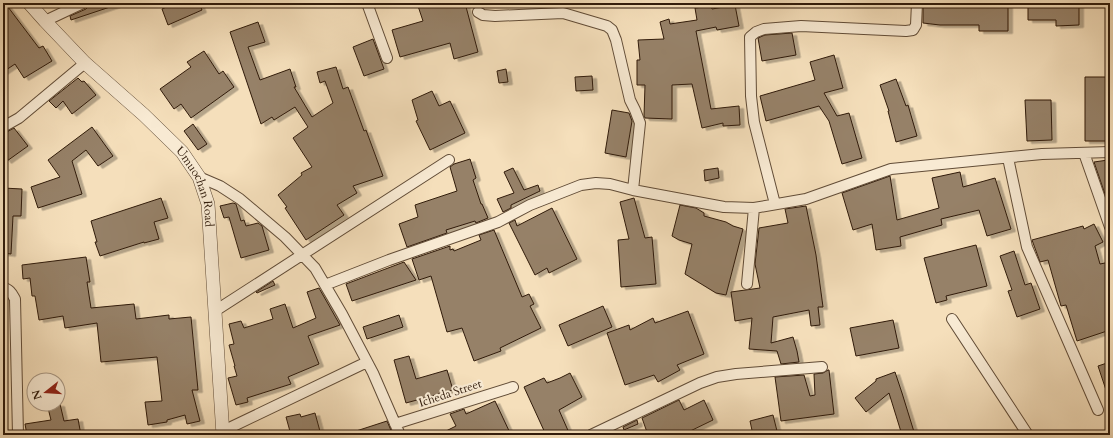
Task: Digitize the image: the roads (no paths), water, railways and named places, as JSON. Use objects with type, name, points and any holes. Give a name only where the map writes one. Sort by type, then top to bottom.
[{"type":"street","name":"Umuochan Road","points":[[29,3],[85,63],[144,115],[182,152],[199,177],[208,204],[223,433]]},
{"type":"street","points":[[45,21],[83,3]]},
{"type":"street","points":[[367,3],[387,58]]},
{"type":"street","points":[[775,204],[754,122],[750,96],[750,37],[756,32],[764,29],[801,26],[906,32],[913,30],[916,25],[917,3]]},
{"type":"street","points":[[478,12],[483,15],[495,16],[563,13],[607,26],[612,30],[616,40],[630,100],[640,123],[633,190]]},
{"type":"street","points":[[3,127],[19,118],[85,63]]},
{"type":"street","points":[[326,285],[389,260],[498,222],[530,205],[581,185],[596,183],[610,184],[633,190],[724,207],[754,208],[806,199],[891,169],[1042,154],[1110,152]]},
{"type":"street","points":[[1084,153],[1110,227]]},
{"type":"street","points":[[1008,158],[1027,247],[1098,410]]},
{"type":"street","points":[[215,311],[449,160]]},
{"type":"street","points":[[199,177],[220,186],[240,199],[284,237],[315,268],[326,285],[373,373],[400,435]]},
{"type":"street","points":[[747,284],[754,208]]},
{"type":"street","points":[[3,288],[12,293],[15,300],[18,435]]},
{"type":"street","points":[[952,319],[1028,435]]},
{"type":"street","points":[[223,433],[367,362]]},
{"type":"street","points":[[591,435],[700,383],[717,377],[822,367]]},
{"type":"street","name":"Icheda Street","points":[[395,424],[513,387]]}]
